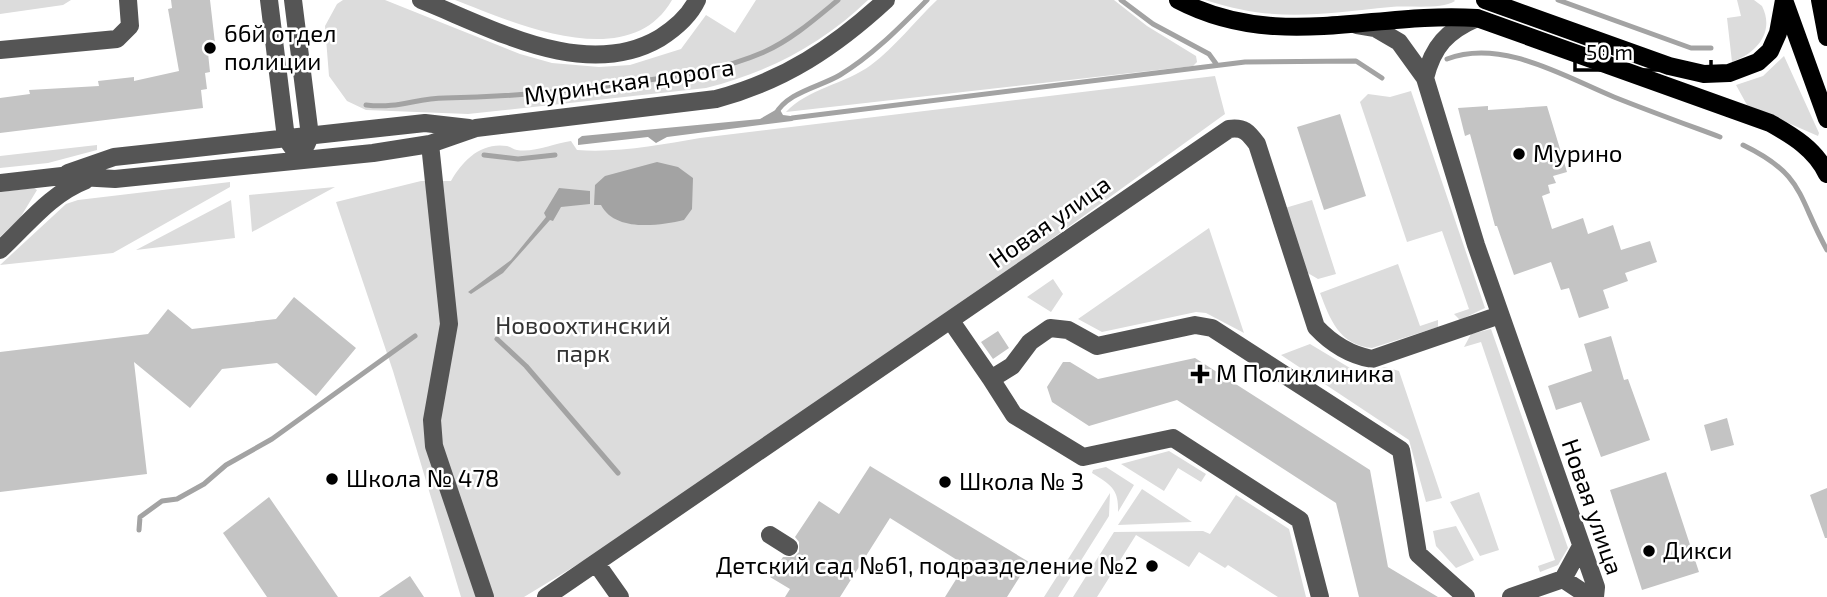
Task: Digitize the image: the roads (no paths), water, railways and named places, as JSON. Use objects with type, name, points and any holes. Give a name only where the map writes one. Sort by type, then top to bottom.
[{"type":"main road","points":[[1178,0],[1219,19],[1246,25],[1354,25],[1447,16],[1477,18],[1770,123],[1811,151],[1827,174]]},
{"type":"main road","points":[[1485,0],[1669,66],[1704,74],[1744,68],[1770,51],[1778,33],[1784,0]]},
{"type":"main road","points":[[1784,0],[1804,49],[1827,119]]},
{"type":"main road","points":[[1820,0],[1827,37]]},
{"type":"street","points":[[0,50],[117,39],[130,26],[128,0]]},
{"type":"street","points":[[269,0],[286,138],[300,160]]},
{"type":"street","points":[[293,0],[310,136],[300,160]]},
{"type":"street","points":[[421,0],[525,41],[580,55],[619,53],[649,45],[670,32],[697,0]]},
{"type":"street","name":"Муринская дорога","points":[[0,183],[62,176],[115,179],[300,160],[430,144],[476,128],[716,99],[744,91],[798,68],[825,52],[886,0]]},
{"type":"street","points":[[1426,78],[1438,44],[1460,25],[1477,18]]},
{"type":"street","points":[[1354,25],[1375,27],[1399,43],[1426,78]]},
{"type":"street","name":"Новая улица","points":[[1426,78],[1500,315],[1580,548],[1596,587],[1593,597]]},
{"type":"street","name":"Муринская дорога","points":[[62,176],[114,157],[425,123],[476,128]]},
{"type":"street","name":"Новая улица","points":[[546,597],[1229,129],[1239,128],[1248,132],[1257,144],[1316,327],[1329,340],[1358,356],[1372,359],[1500,315]]},
{"type":"street","points":[[430,144],[449,324],[432,420],[435,446],[485,597]]},
{"type":"street","points":[[0,250],[65,189],[92,178]]},
{"type":"street","points":[[951,321],[1014,415],[1083,457],[1173,438],[1300,520],[1320,597]]},
{"type":"street","points":[[991,379],[1012,366],[1030,342],[1051,328],[1068,330],[1097,346],[1195,325],[1212,328],[1401,450],[1418,554],[1466,597]]},
{"type":"street","points":[[770,535],[789,547]]},
{"type":"street","points":[[1511,597],[1563,579],[1580,548]]},
{"type":"street","points":[[596,563],[620,597]]},
{"type":"street","points":[[1563,579],[1593,597]]},
{"type":"waterway","points":[[366,105],[388,106],[435,98],[564,91],[701,72],[774,47],[838,0]]},
{"type":"waterway","points":[[775,115],[780,107],[796,95],[840,75],[864,59],[927,0]]},
{"type":"waterway","points":[[1121,0],[1153,24],[1209,54],[1217,65]]},
{"type":"waterway","points":[[1558,0],[1691,48],[1711,48]]},
{"type":"waterway","points":[[1447,59],[1489,53],[1533,63],[1720,137]]},
{"type":"waterway","points":[[792,118],[1245,62],[1356,61],[1382,78]]},
{"type":"waterway","points":[[1743,145],[1778,166],[1789,177],[1804,201],[1827,250]]},
{"type":"waterway","points":[[484,155],[518,159],[555,155]]},
{"type":"waterway","points":[[139,530],[140,517],[162,501],[177,499],[204,484],[226,465],[272,439],[415,336]]},
{"type":"waterway","points":[[497,339],[526,366],[618,473]]},
{"type":"place","name":"66й отдел полиции","points":[[210,48]]},
{"type":"place","name":"Мурино","points":[[1519,154]]},
{"type":"place","name":"М Поликлиника","points":[[1200,374]]},
{"type":"place","name":"Школа № 478","points":[[332,479]]},
{"type":"place","name":"Школа № 3","points":[[945,482]]},
{"type":"place","name":"Дикси","points":[[1649,551]]},
{"type":"place","name":"Детский сад №61, подразделение №2","points":[[1152,566]]},
{"type":"park label","name":"Новоохтинский парк","points":[[583,340]]}]
